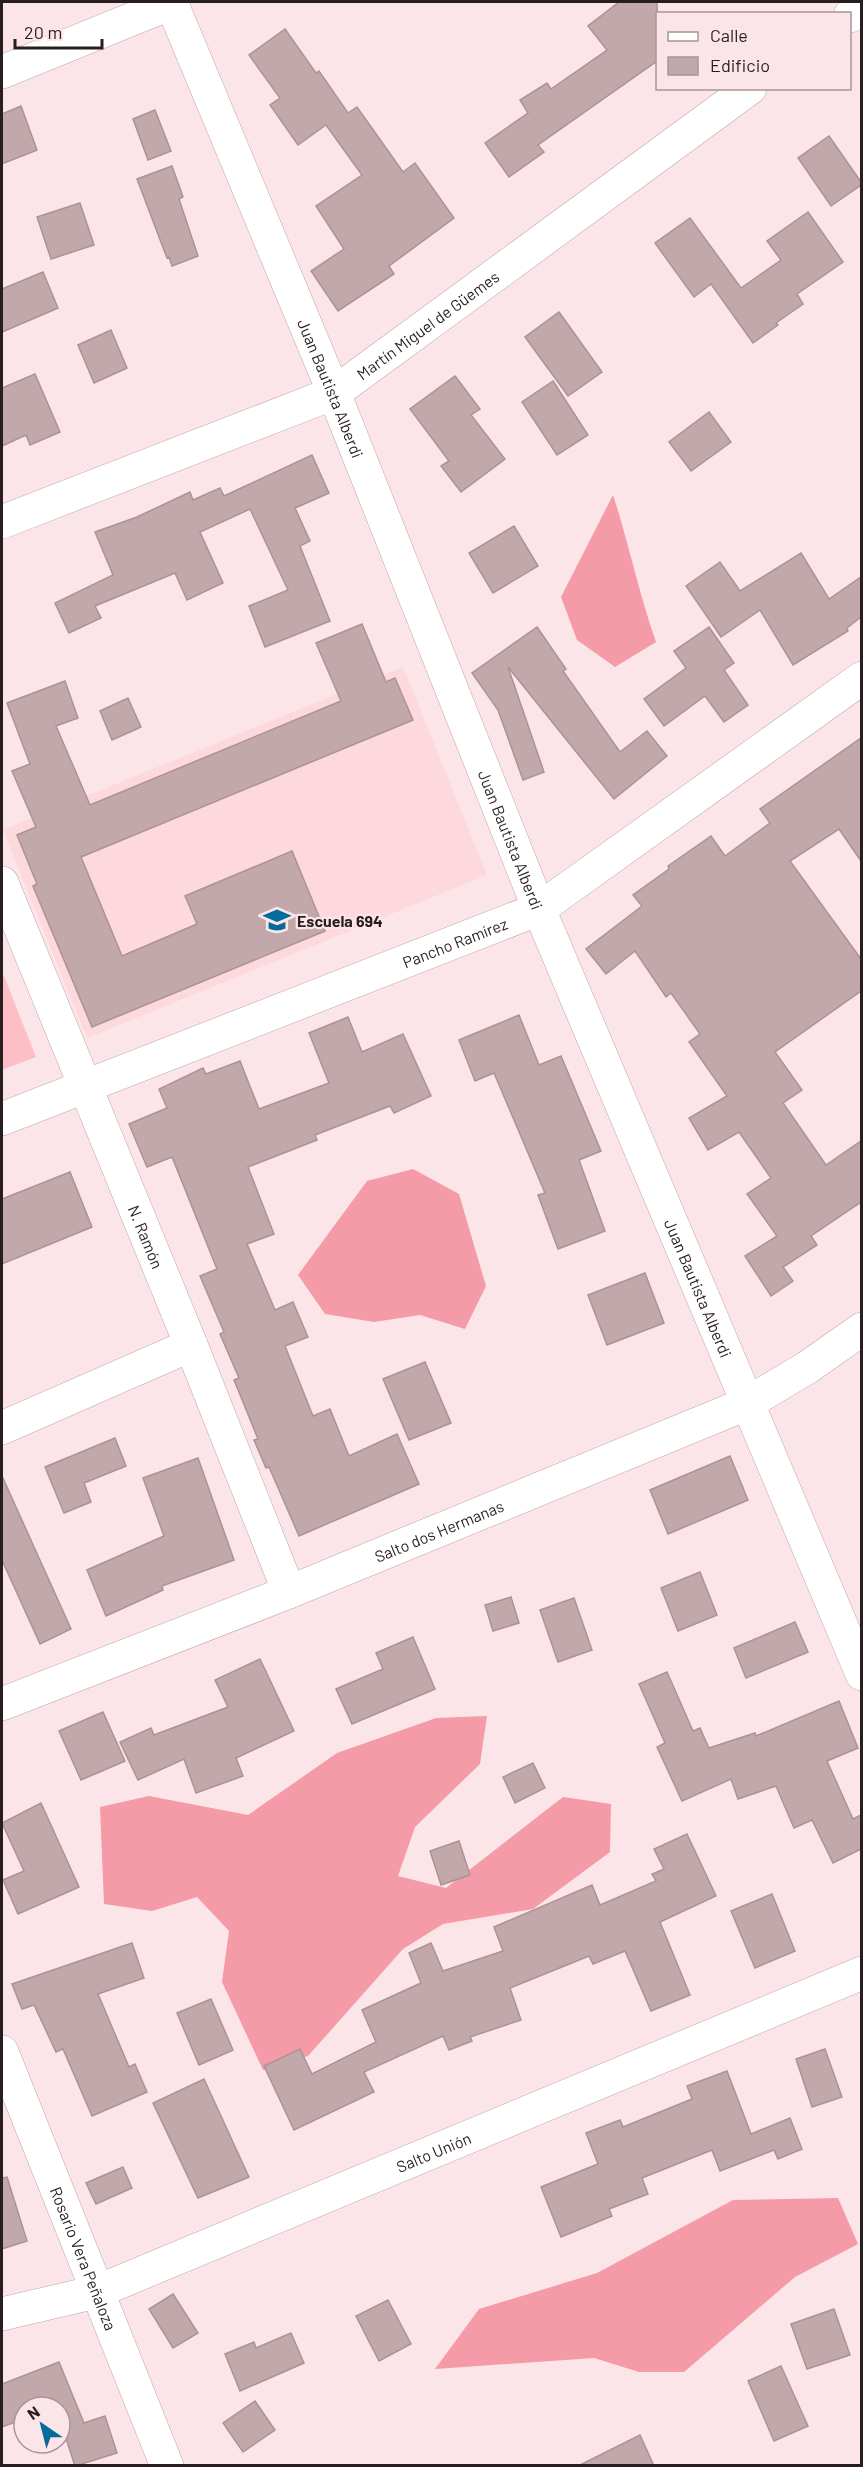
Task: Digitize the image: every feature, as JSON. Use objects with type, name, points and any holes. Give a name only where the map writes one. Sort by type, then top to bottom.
[{"type":"street","points":[[2,72],[172,2]]},
{"type":"street","name":"Juan Bautista Alberdi","points":[[172,2],[334,393],[539,909],[861,1674]]},
{"type":"street","name":"Martín Miguel de Güemes","points":[[2,522],[334,393],[747,90]]},
{"type":"street","name":"Pancho Ramírez","points":[[2,1119],[539,909],[861,678]]},
{"type":"street","name":"N. Ramón","points":[[2,883],[191,1345],[289,1592]]},
{"type":"street","name":"Salto dos Hermanas","points":[[2,1704],[289,1592],[746,1404],[808,1367],[861,1329]]},
{"type":"street","points":[[2,1428],[191,1345]]},
{"type":"street","name":"Salto Unión","points":[[2,2314],[96,2292],[861,1973]]},
{"type":"street","name":"Rosario Vera Peñaloza","points":[[2,2052],[167,2466]]},
{"type":"shaded area","points":[[613,495],[656,642],[615,667],[577,640],[561,597]]},
{"type":"shaded area","points":[[403,667],[487,875],[87,1038],[3,830]]},
{"type":"shaded area","points":[[2,971],[36,1057],[2,1070]]},
{"type":"shaded area","points":[[413,1169],[459,1194],[486,1286],[465,1329],[420,1315],[374,1322],[325,1314],[298,1275],[367,1181]]},
{"type":"shaded area","points":[[487,1716],[480,1764],[415,1827],[398,1876],[446,1888],[563,1797],[611,1804],[610,1852],[533,1909],[443,1924],[403,1949],[308,2056],[263,2070],[222,1982],[229,1931],[197,1897],[152,1911],[104,1904],[100,1807],[149,1796],[248,1815],[337,1753],[436,1718]]},
{"type":"shaded area","points":[[838,2198],[858,2244],[795,2277],[684,2372],[639,2372],[594,2358],[435,2369],[479,2309],[597,2273],[733,2200]]},
{"type":"building","points":[[619,2],[657,2],[656,62],[538,145],[544,152],[509,177],[485,143],[528,113],[520,100],[547,83],[551,89],[607,50],[588,26]]},
{"type":"building","points":[[285,29],[316,73],[319,71],[348,113],[357,107],[403,172],[415,163],[454,218],[389,266],[394,274],[338,311],[311,271],[344,249],[316,206],[362,175],[326,125],[298,145],[270,105],[280,98],[249,55]]},
{"type":"building","points":[[21,106],[37,150],[2,164],[2,114]]},
{"type":"building","points":[[155,110],[171,151],[148,160],[133,119]]},
{"type":"building","points":[[829,136],[861,182],[861,185],[831,206],[798,158]]},
{"type":"building","points":[[172,166],[183,197],[179,199],[198,256],[172,266],[137,179]]},
{"type":"building","points":[[80,203],[94,245],[51,259],[37,217]]},
{"type":"building","points":[[808,212],[843,262],[797,294],[803,304],[753,343],[711,284],[694,297],[655,243],[690,218],[741,288],[781,260],[767,241]]},
{"type":"building","points":[[43,272],[58,308],[2,332],[2,289]]},
{"type":"building","points":[[559,312],[602,372],[568,396],[525,337]]},
{"type":"building","points":[[111,330],[127,368],[94,383],[78,345]]},
{"type":"building","points":[[35,374],[60,432],[30,445],[26,435],[2,446],[2,388]]},
{"type":"building","points":[[455,376],[480,409],[471,415],[505,459],[461,492],[441,466],[449,461],[410,409]]},
{"type":"building","points":[[553,381],[588,435],[557,455],[522,402]]},
{"type":"building","points":[[709,412],[731,442],[691,471],[669,442]]},
{"type":"building","points":[[312,455],[329,493],[295,508],[310,541],[300,546],[330,621],[265,647],[249,606],[288,590],[250,509],[200,532],[223,583],[187,600],[175,573],[95,606],[101,618],[69,633],[55,603],[113,575],[95,532],[137,517],[190,492],[193,500],[220,488],[224,496]]},
{"type":"building","points":[[514,526],[538,566],[493,593],[469,553]]},
{"type":"building","points":[[801,553],[829,599],[861,577],[861,617],[847,628],[848,631],[793,665],[760,610],[721,637],[686,586],[720,562],[740,591]]},
{"type":"building","points":[[362,624],[386,682],[395,678],[413,720],[81,857],[122,956],[197,924],[185,896],[292,851],[325,931],[92,1027],[33,886],[37,884],[17,835],[36,827],[12,771],[30,764],[7,703],[65,681],[78,718],[56,726],[90,805],[341,701],[316,643]]},
{"type":"building","points":[[537,627],[566,669],[563,671],[620,752],[647,731],[667,756],[614,799],[508,667],[544,772],[523,780],[498,710],[472,673]]},
{"type":"building","points":[[709,627],[734,663],[724,670],[748,705],[724,722],[705,696],[664,726],[644,699],[686,668],[674,651]]},
{"type":"building","points":[[128,698],[141,727],[112,740],[100,711]]},
{"type":"building","points":[[861,738],[861,861],[839,829],[790,861],[861,959],[861,991],[775,1052],[802,1090],[783,1103],[826,1165],[861,1141],[861,1202],[811,1236],[817,1245],[783,1267],[793,1281],[771,1296],[745,1256],[777,1236],[747,1194],[771,1178],[739,1132],[708,1150],[689,1118],[727,1096],[689,1042],[700,1034],[671,993],[666,997],[635,951],[606,974],[586,949],[642,906],[633,895],[669,869],[668,866],[711,836],[725,856],[770,823],[760,809]]},
{"type":"building","points":[[519,1015],[539,1065],[561,1056],[601,1151],[579,1160],[605,1231],[558,1249],[538,1195],[545,1193],[494,1073],[475,1081],[459,1040]]},
{"type":"building","points":[[348,1017],[362,1052],[403,1034],[431,1096],[394,1113],[390,1106],[315,1135],[317,1140],[248,1167],[274,1234],[247,1244],[275,1310],[293,1302],[308,1337],[285,1346],[313,1416],[330,1409],[349,1456],[397,1434],[419,1484],[299,1536],[269,1467],[266,1468],[254,1440],[258,1439],[234,1380],[239,1378],[220,1334],[224,1332],[200,1276],[217,1269],[172,1157],[147,1167],[129,1124],[167,1108],[159,1089],[203,1068],[206,1074],[240,1061],[259,1109],[329,1083],[309,1033]]},
{"type":"building","points":[[70,1172],[92,1227],[2,1264],[2,1199]]},
{"type":"building","points":[[645,1273],[664,1323],[607,1345],[588,1295]]},
{"type":"building","points":[[425,1362],[451,1423],[409,1440],[383,1379]]},
{"type":"building","points":[[115,1438],[126,1466],[84,1483],[91,1502],[64,1513],[45,1467]]},
{"type":"building","points":[[730,1456],[748,1500],[668,1534],[650,1490]]},
{"type":"building","points":[[198,1458],[234,1560],[162,1586],[163,1590],[106,1616],[87,1570],[164,1536],[143,1478]]},
{"type":"building","points":[[2,1476],[71,1629],[40,1644],[2,1560]]},
{"type":"building","points":[[700,1572],[717,1615],[678,1631],[661,1588]]},
{"type":"building","points":[[511,1597],[519,1623],[493,1631],[485,1605]]},
{"type":"building","points":[[574,1598],[592,1650],[558,1662],[540,1610]]},
{"type":"building","points":[[795,1622],[808,1652],[746,1678],[734,1648]]},
{"type":"building","points":[[413,1637],[435,1689],[352,1724],[336,1689],[383,1669],[376,1653]]},
{"type":"building","points":[[260,1659],[294,1731],[236,1758],[243,1776],[196,1793],[184,1759],[138,1780],[120,1742],[151,1728],[154,1735],[228,1707],[215,1680]]},
{"type":"building","points":[[667,1672],[693,1731],[700,1728],[709,1748],[755,1733],[756,1736],[839,1701],[858,1748],[827,1761],[853,1819],[861,1815],[861,1849],[833,1863],[812,1820],[794,1828],[776,1786],[738,1799],[731,1779],[682,1801],[657,1747],[665,1743],[639,1684]]},
{"type":"building","points":[[103,1712],[125,1761],[81,1780],[59,1731]]},
{"type":"building","points":[[533,1763],[545,1788],[515,1803],[503,1777]]},
{"type":"building","points":[[41,1803],[79,1887],[18,1914],[3,1880],[24,1871],[2,1823]]},
{"type":"building","points":[[687,1834],[716,1896],[660,1922],[690,1995],[651,2011],[625,1951],[593,1964],[589,1956],[510,1988],[521,2020],[470,2037],[472,2041],[449,2050],[443,2036],[364,2072],[374,2092],[294,2130],[264,2066],[300,2049],[312,2074],[376,2042],[362,2010],[421,1983],[409,1953],[431,1943],[443,1971],[503,1951],[494,1927],[592,1885],[600,1905],[656,1881],[652,1874],[664,1869],[654,1849]]},
{"type":"building","points":[[459,1841],[470,1875],[441,1885],[430,1851]]},
{"type":"building","points":[[772,1894],[795,1951],[755,1968],[731,1911]]},
{"type":"building","points":[[132,1943],[144,1978],[98,1994],[129,2067],[135,2064],[147,2092],[92,2116],[63,2049],[56,2052],[34,2005],[22,2009],[12,1984]]},
{"type":"building","points":[[211,1999],[233,2050],[199,2065],[177,2013]]},
{"type":"building","points":[[825,2049],[842,2097],[812,2107],[796,2059]]},
{"type":"building","points":[[727,2071],[751,2134],[790,2118],[802,2149],[778,2159],[774,2150],[720,2171],[712,2150],[642,2178],[648,2194],[609,2209],[612,2216],[561,2237],[541,2187],[598,2164],[586,2133],[620,2120],[623,2127],[692,2099],[687,2086]]},
{"type":"building","points":[[204,2079],[249,2177],[198,2198],[153,2103]]},
{"type":"building","points":[[123,2167],[132,2188],[96,2204],[86,2183]]},
{"type":"building","points":[[7,2177],[27,2241],[2,2249],[2,2178]]},
{"type":"building","points":[[173,2294],[198,2333],[173,2348],[149,2309]]},
{"type":"building","points":[[388,2300],[411,2344],[379,2361],[356,2316]]},
{"type":"building","points":[[834,2309],[850,2355],[807,2369],[791,2324]]},
{"type":"building","points":[[291,2333],[304,2363],[240,2391],[225,2354],[254,2342],[256,2348]]},
{"type":"building","points":[[59,2362],[84,2423],[105,2416],[117,2453],[75,2466],[71,2455],[72,2395],[12,2395],[12,2423],[2,2427],[2,2384]]},
{"type":"building","points":[[781,2366],[808,2426],[774,2441],[748,2381]]},
{"type":"building","points":[[255,2401],[275,2430],[243,2452],[223,2423]]},
{"type":"building","points":[[640,2435],[654,2466],[578,2466]]},
{"type":"place","name":"Escuela 694","points":[[277,920]]}]
